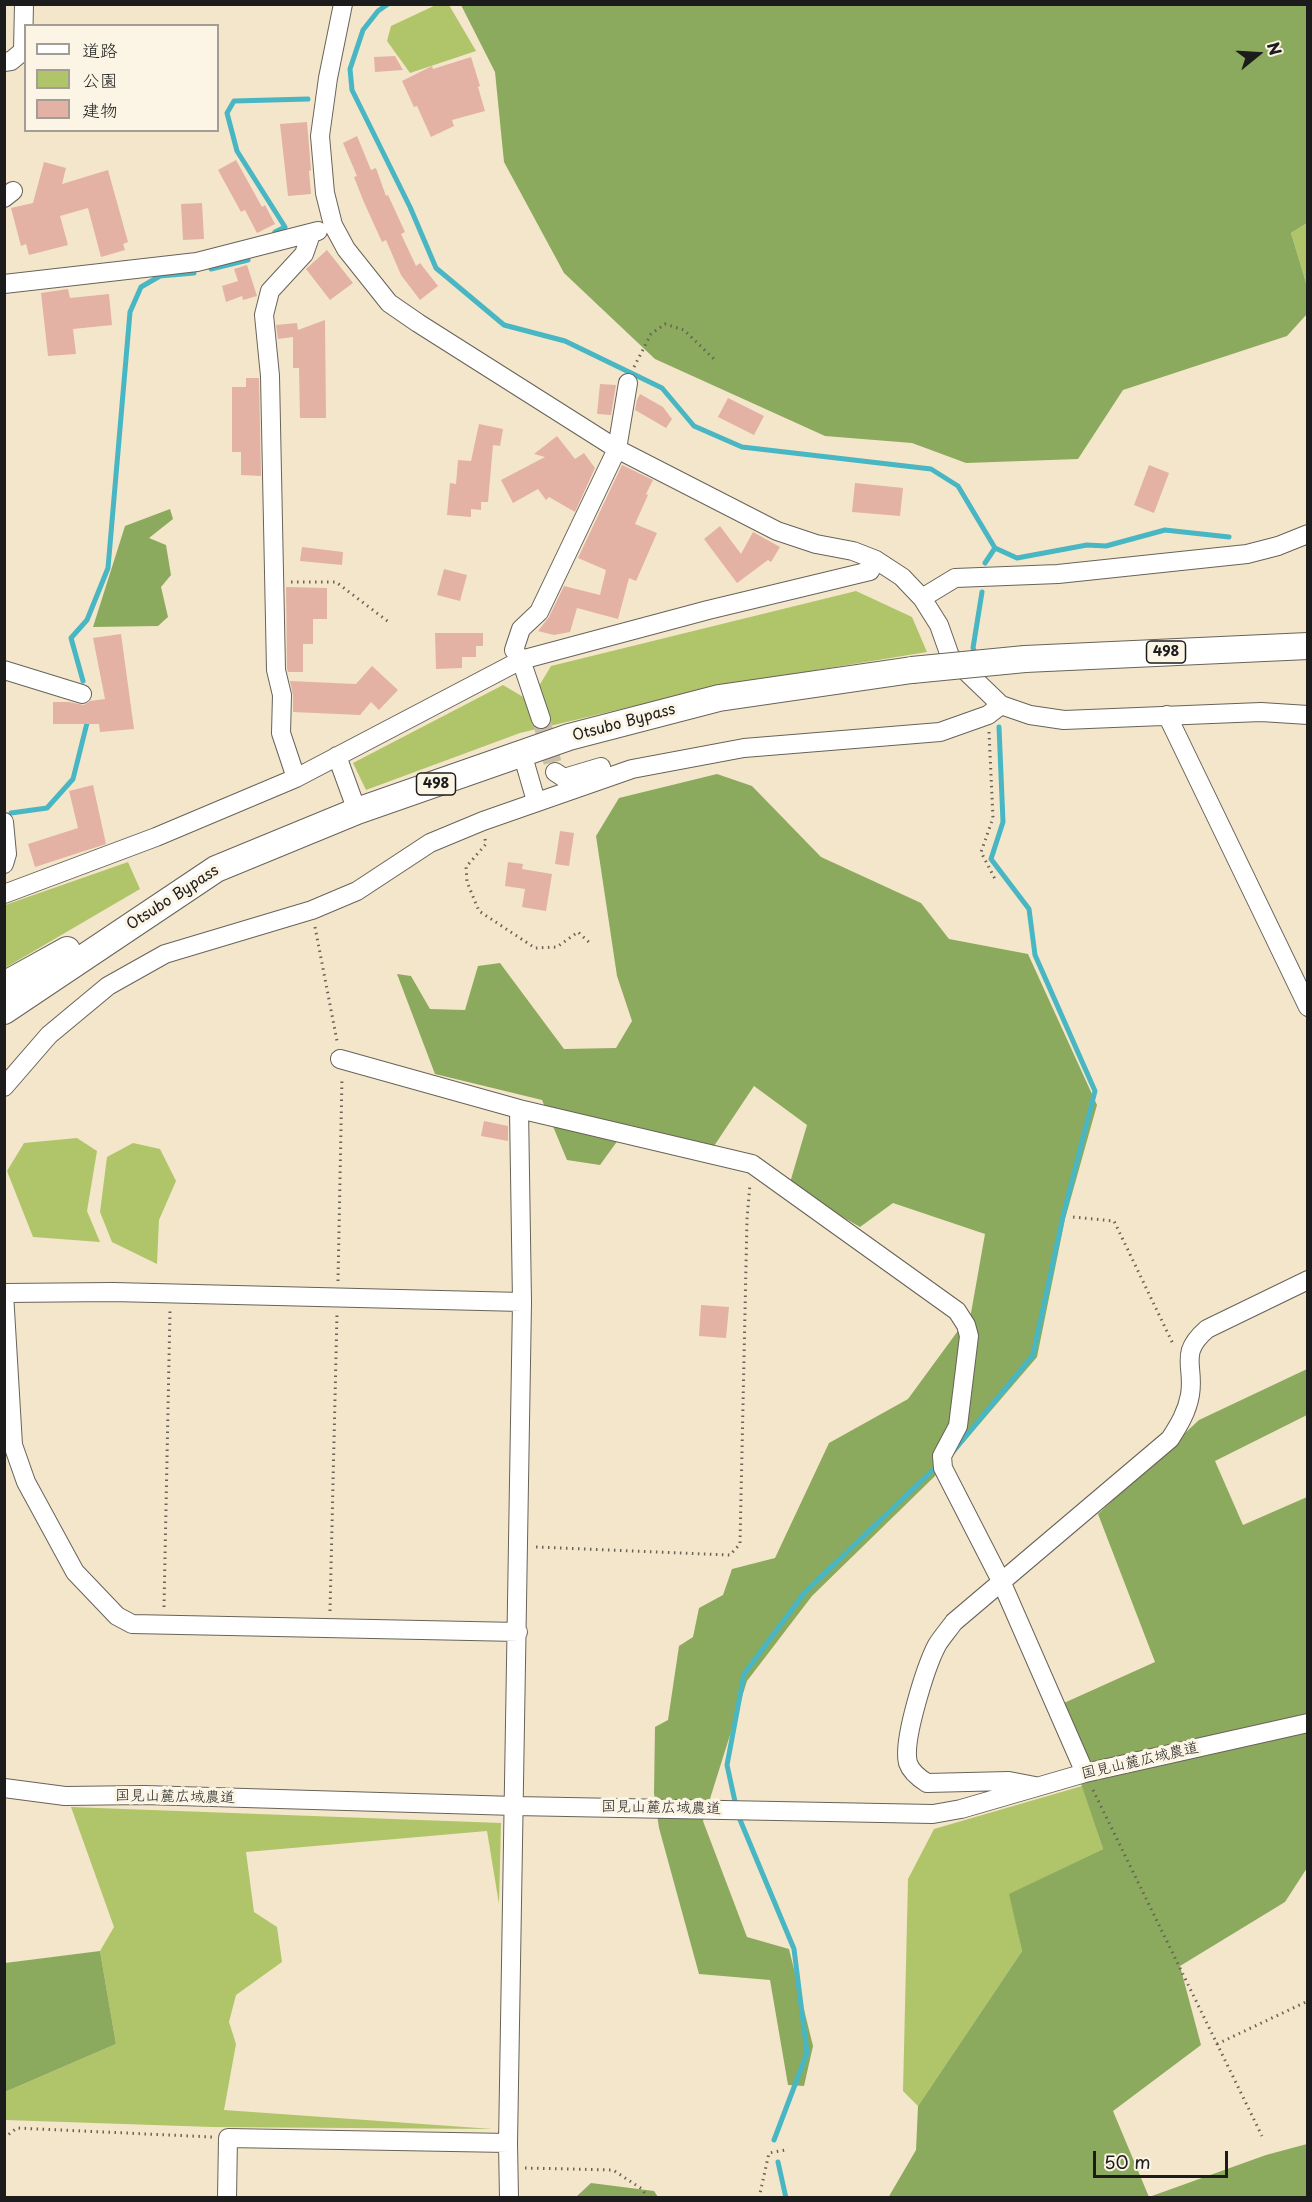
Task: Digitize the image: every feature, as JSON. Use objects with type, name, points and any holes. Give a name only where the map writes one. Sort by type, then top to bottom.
[{"type":"highway","name":"Otsubo Bypass","points":[[4,1011],[216,868],[357,811],[569,737],[719,698],[912,670],[1025,659],[1308,646]]},
{"type":"highway","points":[[4,985],[216,868]]},
{"type":"street","points":[[4,62],[11,61],[23,51],[24,4]]},
{"type":"street","points":[[343,4],[328,78],[320,136],[325,193],[333,225],[346,249],[389,303],[617,449],[777,531],[816,544],[853,550],[876,560],[902,578],[922,598],[939,625],[950,656],[995,710]]},
{"type":"street","points":[[4,284],[197,262],[311,234],[333,225]]},
{"type":"street","points":[[296,778],[281,733],[282,695],[276,670],[270,376],[264,315],[270,291],[304,254],[311,234]]},
{"type":"street","points":[[541,719],[521,660],[514,650],[521,629],[539,612],[617,449],[628,383]]},
{"type":"street","points":[[922,598],[955,578],[1058,574],[1247,554],[1278,546],[1308,534]]},
{"type":"street","points":[[4,894],[156,837],[296,778],[521,660],[708,610],[870,571],[876,560]]},
{"type":"street","points":[[4,670],[82,694]]},
{"type":"street","points":[[4,1087],[49,1035],[108,986],[165,954],[312,910],[357,891],[430,843],[536,801],[633,769],[744,748],[940,732],[995,710],[1065,720],[1261,712],[1308,715]]},
{"type":"street","points":[[1167,715],[1308,1007]]},
{"type":"street","points":[[522,753],[536,801]]},
{"type":"street","points":[[337,756],[357,811]]},
{"type":"street","points":[[555,772],[564,778],[622,762],[633,769]]},
{"type":"street","points":[[4,822],[7,854],[4,864]]},
{"type":"street","points":[[340,1059],[519,1109],[752,1164],[957,1311],[966,1325],[969,1336],[958,1426],[942,1456],[943,1468],[1001,1581],[1085,1773]]},
{"type":"street","points":[[509,2198],[522,1302],[519,1109]]},
{"type":"street","points":[[1040,1787],[1009,1781],[927,1783],[917,1777],[909,1765],[907,1749],[923,1678],[938,1644],[954,1622],[1170,1439],[1183,1419],[1190,1394],[1189,1353],[1195,1340],[1207,1329],[1308,1280]]},
{"type":"street","points":[[518,1632],[132,1624],[117,1616],[75,1572],[26,1482],[13,1445],[4,1293],[170,1293],[522,1302]]},
{"type":"street","name":"国見山麓広域農道","points":[[4,1788],[64,1796],[144,1795],[514,1806],[933,1814],[961,1809],[1085,1773],[1308,1723]]},
{"type":"street","points":[[227,2198],[228,2138],[508,2143]]},
{"type":"path","points":[[636,363],[651,333],[665,324],[684,330],[716,361]]},
{"type":"path","points":[[274,581],[336,582],[390,623]]},
{"type":"path","points":[[995,710],[993,818],[981,852],[996,881]]},
{"type":"path","points":[[483,821],[486,844],[466,867],[467,882],[479,911],[535,948],[557,947],[578,932],[591,944]]},
{"type":"path","points":[[312,910],[331,1001],[342,1079],[330,1628]]},
{"type":"path","points":[[519,1546],[730,1555],[740,1544],[747,1219],[752,1164]]},
{"type":"path","points":[[1073,1217],[1114,1221],[1174,1346],[1189,1353]]},
{"type":"path","points":[[163,1625],[170,1293]]},
{"type":"path","points":[[1085,1773],[1262,2136]]},
{"type":"path","points":[[1217,2044],[1308,2001]]},
{"type":"path","points":[[4,2138],[17,2128],[228,2138]]},
{"type":"path","points":[[759,2198],[769,2153],[785,2150]]},
{"type":"path","points":[[509,2168],[613,2170],[642,2189],[648,2198]]},
{"type":"green space","points":[[438,4],[449,5],[476,51],[410,73],[387,41],[391,26]]},
{"type":"green space","points":[[461,5],[1307,5],[1307,223],[1291,233],[1307,286],[1307,314],[1287,336],[1123,390],[1078,459],[966,463],[912,443],[825,436],[655,359],[564,273],[504,162],[495,72]]},
{"type":"green space","points":[[1307,223],[1307,286],[1291,233]]},
{"type":"green space","points":[[170,509],[173,519],[149,538],[166,545],[171,575],[161,587],[168,617],[158,626],[93,627],[125,526]]},
{"type":"green space","points":[[856,591],[912,617],[927,652],[719,686],[520,733],[366,790],[353,763],[503,685],[530,701],[551,666]]},
{"type":"green space","points":[[717,774],[752,786],[821,857],[921,903],[949,939],[1028,954],[1097,1105],[1065,1219],[1037,1357],[934,1477],[812,1596],[747,1681],[703,1821],[747,1937],[789,1949],[813,2046],[804,2086],[788,2085],[770,1980],[699,1974],[659,1828],[654,1793],[655,1727],[668,1720],[679,1646],[693,1637],[699,1608],[723,1595],[732,1569],[775,1558],[829,1443],[908,1399],[971,1313],[985,1234],[893,1203],[860,1227],[789,1186],[807,1125],[754,1086],[714,1146],[629,1125],[600,1165],[567,1160],[542,1100],[435,1074],[397,974],[411,976],[430,1009],[465,1010],[478,966],[500,963],[564,1049],[616,1048],[632,1021],[617,976],[596,836],[619,798]]},
{"type":"green space","points":[[128,862],[140,889],[5,968],[5,905]]},
{"type":"green space","points":[[77,1138],[97,1151],[87,1211],[100,1242],[33,1237],[7,1171],[24,1143]]},
{"type":"green space","points":[[133,1143],[160,1149],[176,1181],[159,1220],[157,1264],[112,1242],[100,1212],[107,1157]]},
{"type":"green space","points":[[1307,1369],[1307,1415],[1215,1461],[1243,1525],[1307,1497],[1307,1868],[1285,1902],[1180,1966],[1201,2045],[1113,2111],[1149,2197],[1266,2155],[1307,2144],[1307,2197],[888,2198],[916,2150],[918,2106],[1022,1951],[1009,1894],[1103,1849],[1055,1707],[1155,1662],[1098,1514],[1199,1420]]},
{"type":"green space","points":[[1082,1786],[1103,1849],[1010,1894],[1022,1951],[918,2106],[903,2091],[908,1879],[934,1829]]},
{"type":"green space","points":[[71,1807],[501,1823],[499,1904],[487,1831],[246,1852],[254,1912],[277,1927],[282,1962],[236,1995],[229,2022],[236,2044],[224,2110],[493,2129],[212,2127],[5,2120],[5,2092],[116,2044],[100,1951],[114,1927]]},
{"type":"green space","points":[[100,1951],[116,2044],[5,2092],[5,1963]]},
{"type":"green space","points":[[591,2183],[654,2191],[658,2197],[576,2197]]},
{"type":"building","points":[[395,56],[403,70],[375,72],[374,57]]},
{"type":"building","points":[[471,57],[485,111],[452,120],[454,126],[431,137],[417,106],[414,107],[402,81],[432,66],[433,69]]},
{"type":"building","points":[[307,122],[311,194],[288,196],[280,124]]},
{"type":"building","points":[[357,136],[371,170],[376,168],[386,196],[388,195],[405,232],[401,234],[416,266],[420,263],[438,286],[420,300],[401,275],[386,240],[382,242],[354,177],[357,176],[343,143]]},
{"type":"building","points":[[236,160],[262,207],[265,205],[275,224],[257,233],[245,210],[241,212],[218,170]]},
{"type":"building","points":[[44,162],[66,168],[62,184],[108,170],[128,242],[123,244],[125,250],[101,257],[88,208],[60,216],[68,245],[29,255],[26,244],[21,246],[11,208],[33,203]]},
{"type":"building","points":[[202,203],[204,239],[183,240],[181,204]]},
{"type":"building","points":[[327,250],[353,283],[330,300],[306,269]]},
{"type":"building","points":[[247,265],[257,296],[243,300],[242,296],[226,302],[222,286],[238,281],[234,269]]},
{"type":"building","points":[[68,289],[70,298],[109,294],[112,325],[73,329],[76,354],[48,356],[41,293]]},
{"type":"building","points":[[325,320],[326,418],[300,418],[299,368],[293,368],[293,337],[278,339],[276,325],[297,323],[298,330]]},
{"type":"building","points":[[246,378],[259,378],[261,476],[241,475],[241,452],[232,452],[232,387],[246,387]]},
{"type":"building","points":[[600,384],[616,385],[611,415],[597,414]]},
{"type":"building","points":[[640,394],[663,407],[672,419],[666,428],[635,410]]},
{"type":"building","points":[[728,398],[764,416],[754,435],[718,417]]},
{"type":"building","points":[[479,424],[503,429],[500,446],[493,445],[488,502],[481,502],[481,510],[471,509],[471,517],[447,515],[450,483],[456,484],[458,460],[471,461]]},
{"type":"building","points":[[557,436],[575,459],[584,453],[595,468],[575,512],[549,497],[546,500],[538,489],[513,503],[501,480],[545,457],[534,454]]},
{"type":"building","points":[[622,465],[653,480],[635,524],[657,533],[636,581],[629,578],[618,619],[577,608],[570,632],[554,635],[538,631],[549,617],[564,586],[600,595],[606,570],[578,558]]},
{"type":"building","points":[[1149,465],[1169,473],[1154,513],[1134,505]]},
{"type":"building","points":[[855,483],[903,488],[900,516],[852,512]]},
{"type":"building","points":[[720,526],[741,554],[753,532],[780,547],[771,562],[768,560],[737,583],[704,539]]},
{"type":"building","points":[[302,547],[343,552],[342,565],[300,561]]},
{"type":"building","points":[[444,569],[467,575],[460,601],[437,595]]},
{"type":"building","points":[[286,587],[327,588],[327,619],[313,619],[313,644],[303,644],[303,672],[288,672],[287,669]]},
{"type":"building","points":[[435,633],[483,633],[483,646],[476,646],[476,657],[462,657],[462,668],[436,669]]},
{"type":"building","points":[[121,634],[134,729],[100,732],[99,724],[53,724],[53,702],[84,705],[90,701],[105,699],[93,638]]},
{"type":"building","points":[[372,666],[398,690],[379,710],[371,702],[360,715],[293,712],[290,681],[356,684]]},
{"type":"building","points":[[93,785],[106,844],[35,867],[28,844],[78,828],[69,791]]},
{"type":"building","points":[[560,831],[574,833],[569,866],[555,864]]},
{"type":"building","points":[[508,862],[523,864],[522,869],[552,874],[546,911],[522,907],[525,889],[505,886]]},
{"type":"building","points":[[484,1121],[508,1126],[508,1141],[481,1136]]},
{"type":"building","points":[[701,1305],[729,1307],[726,1338],[699,1336]]},
{"type":"waterway","points":[[388,4],[378,11],[363,30],[350,69],[352,90],[410,207],[436,268],[504,325],[565,341],[662,388],[694,426],[742,447],[931,469],[958,486],[995,548],[1017,558],[1087,545],[1106,546],[1165,530],[1229,537]]},
{"type":"waterway","points":[[275,232],[285,227],[237,151],[227,113],[234,101],[308,99]]},
{"type":"waterway","points":[[211,269],[248,260]]},
{"type":"waterway","points":[[83,681],[71,638],[87,620],[108,568],[130,312],[141,287],[160,276],[194,273]]},
{"type":"waterway","points":[[985,563],[995,548]]},
{"type":"waterway","points":[[977,657],[973,648],[982,592]]},
{"type":"waterway","points":[[11,813],[47,808],[73,779],[88,719]]},
{"type":"waterway","points":[[952,1453],[1033,1355],[1063,1216],[1095,1091],[1035,955],[1029,909],[991,859],[1003,822],[999,727]]},
{"type":"waterway","points":[[736,1806],[727,1765],[744,1674],[805,1592],[934,1469]]},
{"type":"waterway","points":[[738,1815],[794,1949],[807,2053],[774,2140]]},
{"type":"waterway","points":[[778,2162],[786,2198]]},
{"type":"tunnel","points":[[541,719],[555,772]]}]
